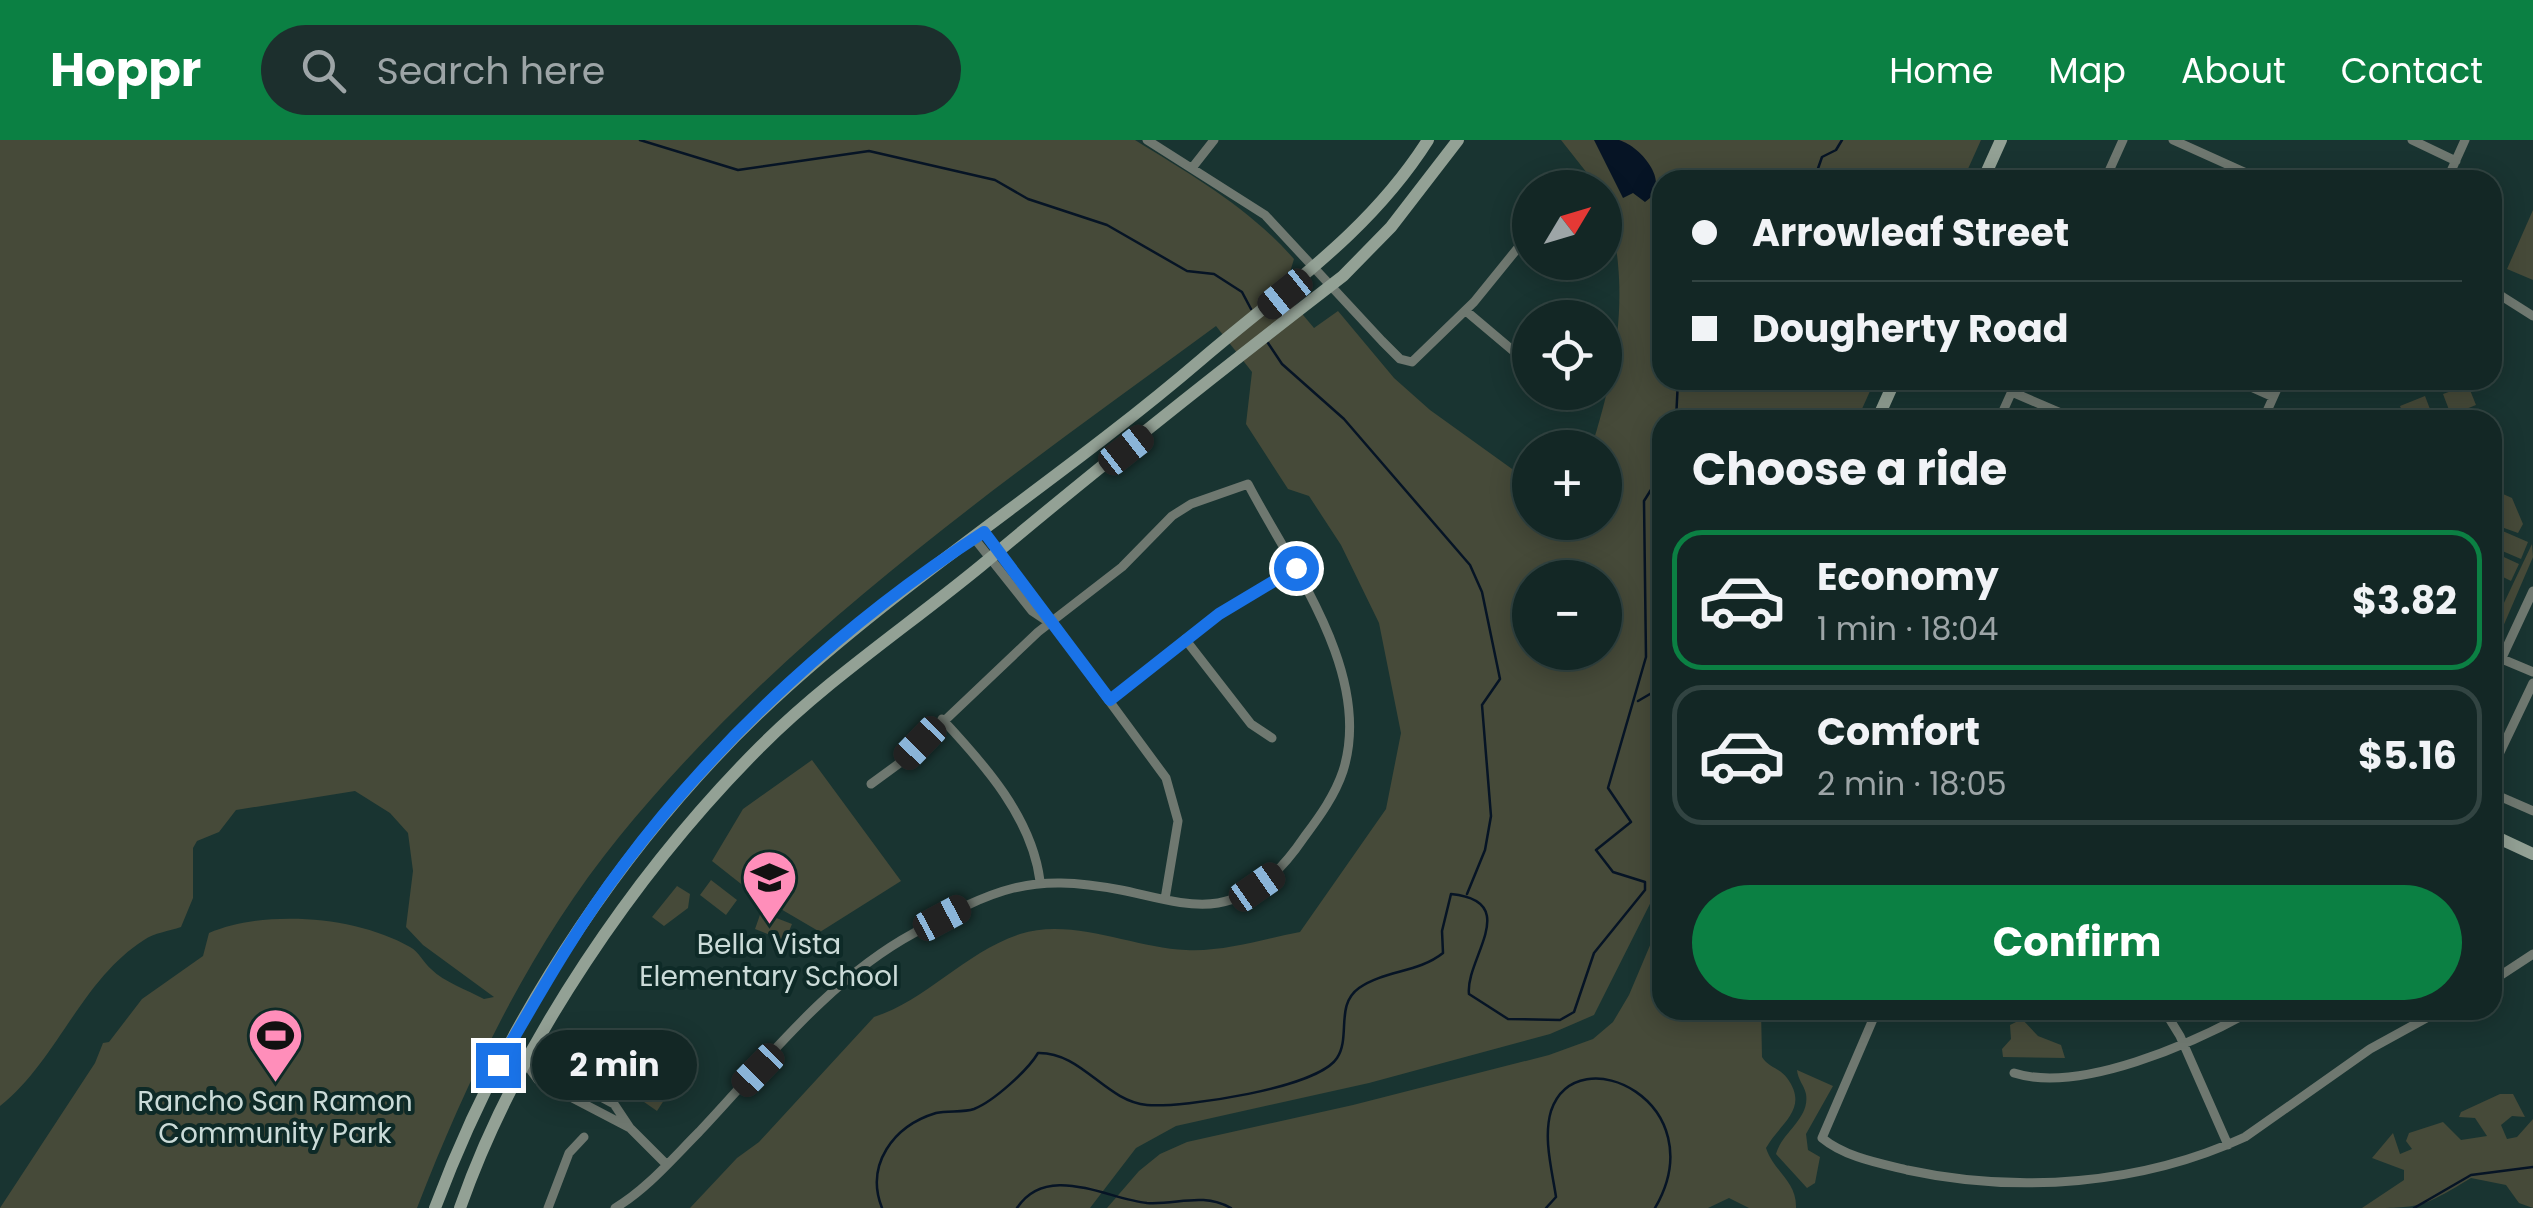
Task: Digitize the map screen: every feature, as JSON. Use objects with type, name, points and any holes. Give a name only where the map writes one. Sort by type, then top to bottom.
[{"type":"main road","points":[[435,1208],[506,1052],[620,870],[716,757],[837,644],[1315,269],[1388,196],[1428,140]]},
{"type":"main road","points":[[460,1208],[527,1064],[623,909],[723,786],[842,672],[1331,285],[1390,227],[1458,140]]},
{"type":"main road","points":[[1988,170],[2001,140]]},
{"type":"main road","points":[[2502,840],[2533,854]]},
{"type":"street","points":[[1148,140],[1265,215],[1400,359],[1412,362],[1466,310],[1512,255]]},
{"type":"street","points":[[1192,168],[1214,140]]},
{"type":"street","points":[[2110,170],[2123,140]]},
{"type":"street","points":[[2172,140],[2240,170]]},
{"type":"street","points":[[2412,140],[2456,161]]},
{"type":"street","points":[[2452,170],[2466,140]]},
{"type":"street","points":[[2502,296],[2533,316]]},
{"type":"street","points":[[1466,310],[1512,350]]},
{"type":"street","points":[[2257,390],[2273,397]]},
{"type":"street","points":[[2267,410],[2276,390]]},
{"type":"street","points":[[2004,410],[2012,392],[2053,410]]},
{"type":"street","points":[[616,1208],[666,1164],[865,962],[963,907],[1006,888],[1040,881],[1077,882],[1165,899],[1219,902],[1276,873],[1322,814],[1344,770],[1348,742],[1341,675],[1332,639],[1248,484],[1192,504],[1172,516],[1122,567],[1050,623],[942,719],[901,762],[872,784]]},
{"type":"street","points":[[979,534],[1032,612],[1050,623],[1160,766],[1174,799],[1176,853],[1165,899]]},
{"type":"street","points":[[1110,700],[1186,639],[1296,568]]},
{"type":"street","points":[[2533,591],[2502,659],[2533,672]]},
{"type":"street","points":[[1186,639],[1250,724],[1272,738]]},
{"type":"street","points":[[2502,748],[2533,683]]},
{"type":"street","points":[[942,719],[1022,819],[1032,840],[1040,881]]},
{"type":"street","points":[[2502,798],[2533,811]]},
{"type":"street","points":[[2502,975],[2533,954]]},
{"type":"street","points":[[1873,1020],[1822,1138],[1836,1150],[1972,1184],[2063,1183],[2174,1163],[2228,1145],[2370,1049],[2423,1020]]},
{"type":"street","points":[[2170,1020],[2228,1145]]},
{"type":"street","points":[[2014,1073],[2047,1080],[2084,1074],[2182,1042],[2231,1020]]},
{"type":"street","points":[[506,1052],[527,1064],[547,1068],[614,1104],[630,1128],[666,1164]]},
{"type":"street","points":[[527,1064],[538,1080],[630,1128]]},
{"type":"street","points":[[548,1208],[569,1153],[584,1137]]},
{"type":"green space","points":[[0,140],[1135,140],[1219,194],[1276,240],[1294,259],[1290,272],[1277,284],[1314,328],[1338,311],[1394,378],[1430,410],[1512,469],[1512,540],[1622,540],[1622,430],[1596,430],[1602,410],[1622,410],[1619,280],[1622,280],[1622,170],[1585,170],[1561,140],[1981,140],[1968,170],[1652,170],[1652,390],[1870,390],[1862,410],[1652,410],[1652,900],[1594,1015],[1550,1034],[1369,1083],[1176,1126],[1136,1148],[1090,1208],[690,1208],[737,1158],[759,1142],[874,1017],[911,999],[981,952],[1020,934],[1040,930],[1082,931],[1186,950],[1229,947],[1300,932],[1386,809],[1401,733],[1379,623],[1341,545],[1309,496],[1288,489],[1246,424],[1252,372],[1216,326],[901,563],[825,626],[684,763],[619,837],[557,922],[480,1062],[417,1208],[0,1208],[95,1063],[103,1043],[109,1042],[142,999],[203,956],[209,933],[232,925],[283,919],[311,919],[364,928],[410,947],[449,982],[484,999],[494,997],[423,945],[406,927],[413,871],[408,833],[390,813],[355,791],[236,810],[219,832],[197,841],[193,848],[193,898],[181,927],[148,938],[122,957],[86,998],[38,1067],[0,1106]]},
{"type":"green space","points":[[2533,210],[2533,280],[2507,269]]},
{"type":"green space","points":[[2470,390],[2476,405],[2449,410],[2443,394]]},
{"type":"green space","points":[[2425,396],[2430,410],[2401,410],[2400,406]]},
{"type":"green space","points":[[2502,494],[2512,498],[2523,524],[2518,533],[2502,527]]},
{"type":"green space","points":[[2502,531],[2528,542],[2521,559],[2502,551]]},
{"type":"green space","points":[[2532,544],[2533,557],[2502,629],[2503,605]]},
{"type":"green space","points":[[2502,556],[2519,564],[2511,581],[2502,576]]},
{"type":"green space","points":[[812,760],[901,881],[820,932],[750,891],[712,861],[743,809]]},
{"type":"green space","points":[[711,880],[737,900],[726,915],[700,895]]},
{"type":"green space","points":[[677,886],[690,894],[688,908],[664,926],[652,917]]},
{"type":"green space","points":[[761,912],[792,924],[785,941],[755,929]]},
{"type":"green space","points":[[1652,941],[1652,1020],[1761,1020],[1762,1057],[1787,1078],[1795,1098],[1790,1115],[1766,1148],[1793,1191],[1796,1208],[1749,1208],[1729,1198],[1708,1208],[1107,1208],[1139,1171],[1160,1154],[1187,1142],[1549,1055],[1593,1039],[1613,1022]]},
{"type":"green space","points":[[2023,1020],[2038,1036],[2061,1045],[2065,1058],[2003,1057],[2002,1049],[2011,1039],[2010,1025]]},
{"type":"green space","points":[[1797,1070],[1833,1086],[1806,1134],[1808,1150],[1820,1157],[1815,1183],[1807,1188],[1776,1154],[1806,1103]]},
{"type":"green space","points":[[642,1082],[666,1097],[657,1111],[634,1095]]},
{"type":"green space","points":[[2500,1094],[2513,1094],[2525,1117],[2512,1116],[2501,1125],[2507,1139],[2517,1137],[2533,1119],[2533,1208],[2519,1203],[2506,1185],[2471,1178],[2420,1204],[2362,1208],[2404,1180],[2404,1170],[2372,1158],[2393,1133],[2400,1154],[2412,1149],[2406,1141],[2409,1133],[2443,1122],[2461,1140],[2487,1136],[2475,1118],[2459,1117],[2461,1112]]},
{"type":"water","points":[[1594,140],[1619,140],[1645,158],[1652,170],[1652,196],[1645,202],[1633,193],[1623,198],[1622,170],[1609,170]]},
{"type":"waterway","points":[[640,140],[738,170],[869,151],[995,180],[1028,199],[1107,225],[1187,271],[1214,274],[1242,292],[1251,309]]},
{"type":"waterway","points":[[1817,170],[1822,157],[1836,150],[1842,140]]},
{"type":"waterway","points":[[1268,343],[1282,364],[1344,419],[1470,565],[1482,592],[1500,679],[1482,705],[1491,816],[1485,850],[1467,894]]},
{"type":"waterway","points":[[1676,410],[1678,390]]},
{"type":"waterway","points":[[882,1208],[877,1177],[886,1149],[896,1137],[936,1113],[982,1105],[1010,1084],[1038,1053],[1068,1060],[1118,1095],[1147,1105],[1248,1094],[1325,1069],[1341,1050],[1347,1003],[1359,988],[1443,953],[1442,931],[1451,894],[1472,899],[1484,908],[1487,919],[1469,994],[1508,1019],[1560,1020],[1574,1012],[1594,953],[1645,890],[1645,882],[1613,872],[1596,850],[1631,822],[1608,788],[1646,657],[1644,501],[1652,488]]},
{"type":"waterway","points":[[1638,701],[1652,693]]},
{"type":"waterway","points":[[1546,1208],[1556,1197],[1548,1143],[1551,1111],[1565,1089],[1587,1079],[1611,1081],[1636,1092],[1656,1111],[1668,1138],[1669,1171],[1655,1208]]},
{"type":"waterway","points":[[2414,1208],[2471,1175],[2533,1167]]},
{"type":"waterway","points":[[1017,1208],[1030,1194],[1061,1185],[1147,1203],[1199,1200],[1231,1208]]},
{"type":"place","name":"Bella Vista Elementary School","points":[[769,927]]},
{"type":"place","name":"Rancho San Ramon Community Park","points":[[275,1084]]},
{"type":"route","points":[[498,1065],[620,870],[671,807],[786,688],[966,543],[984,532],[1110,700],[1219,614],[1296,568]]}]
